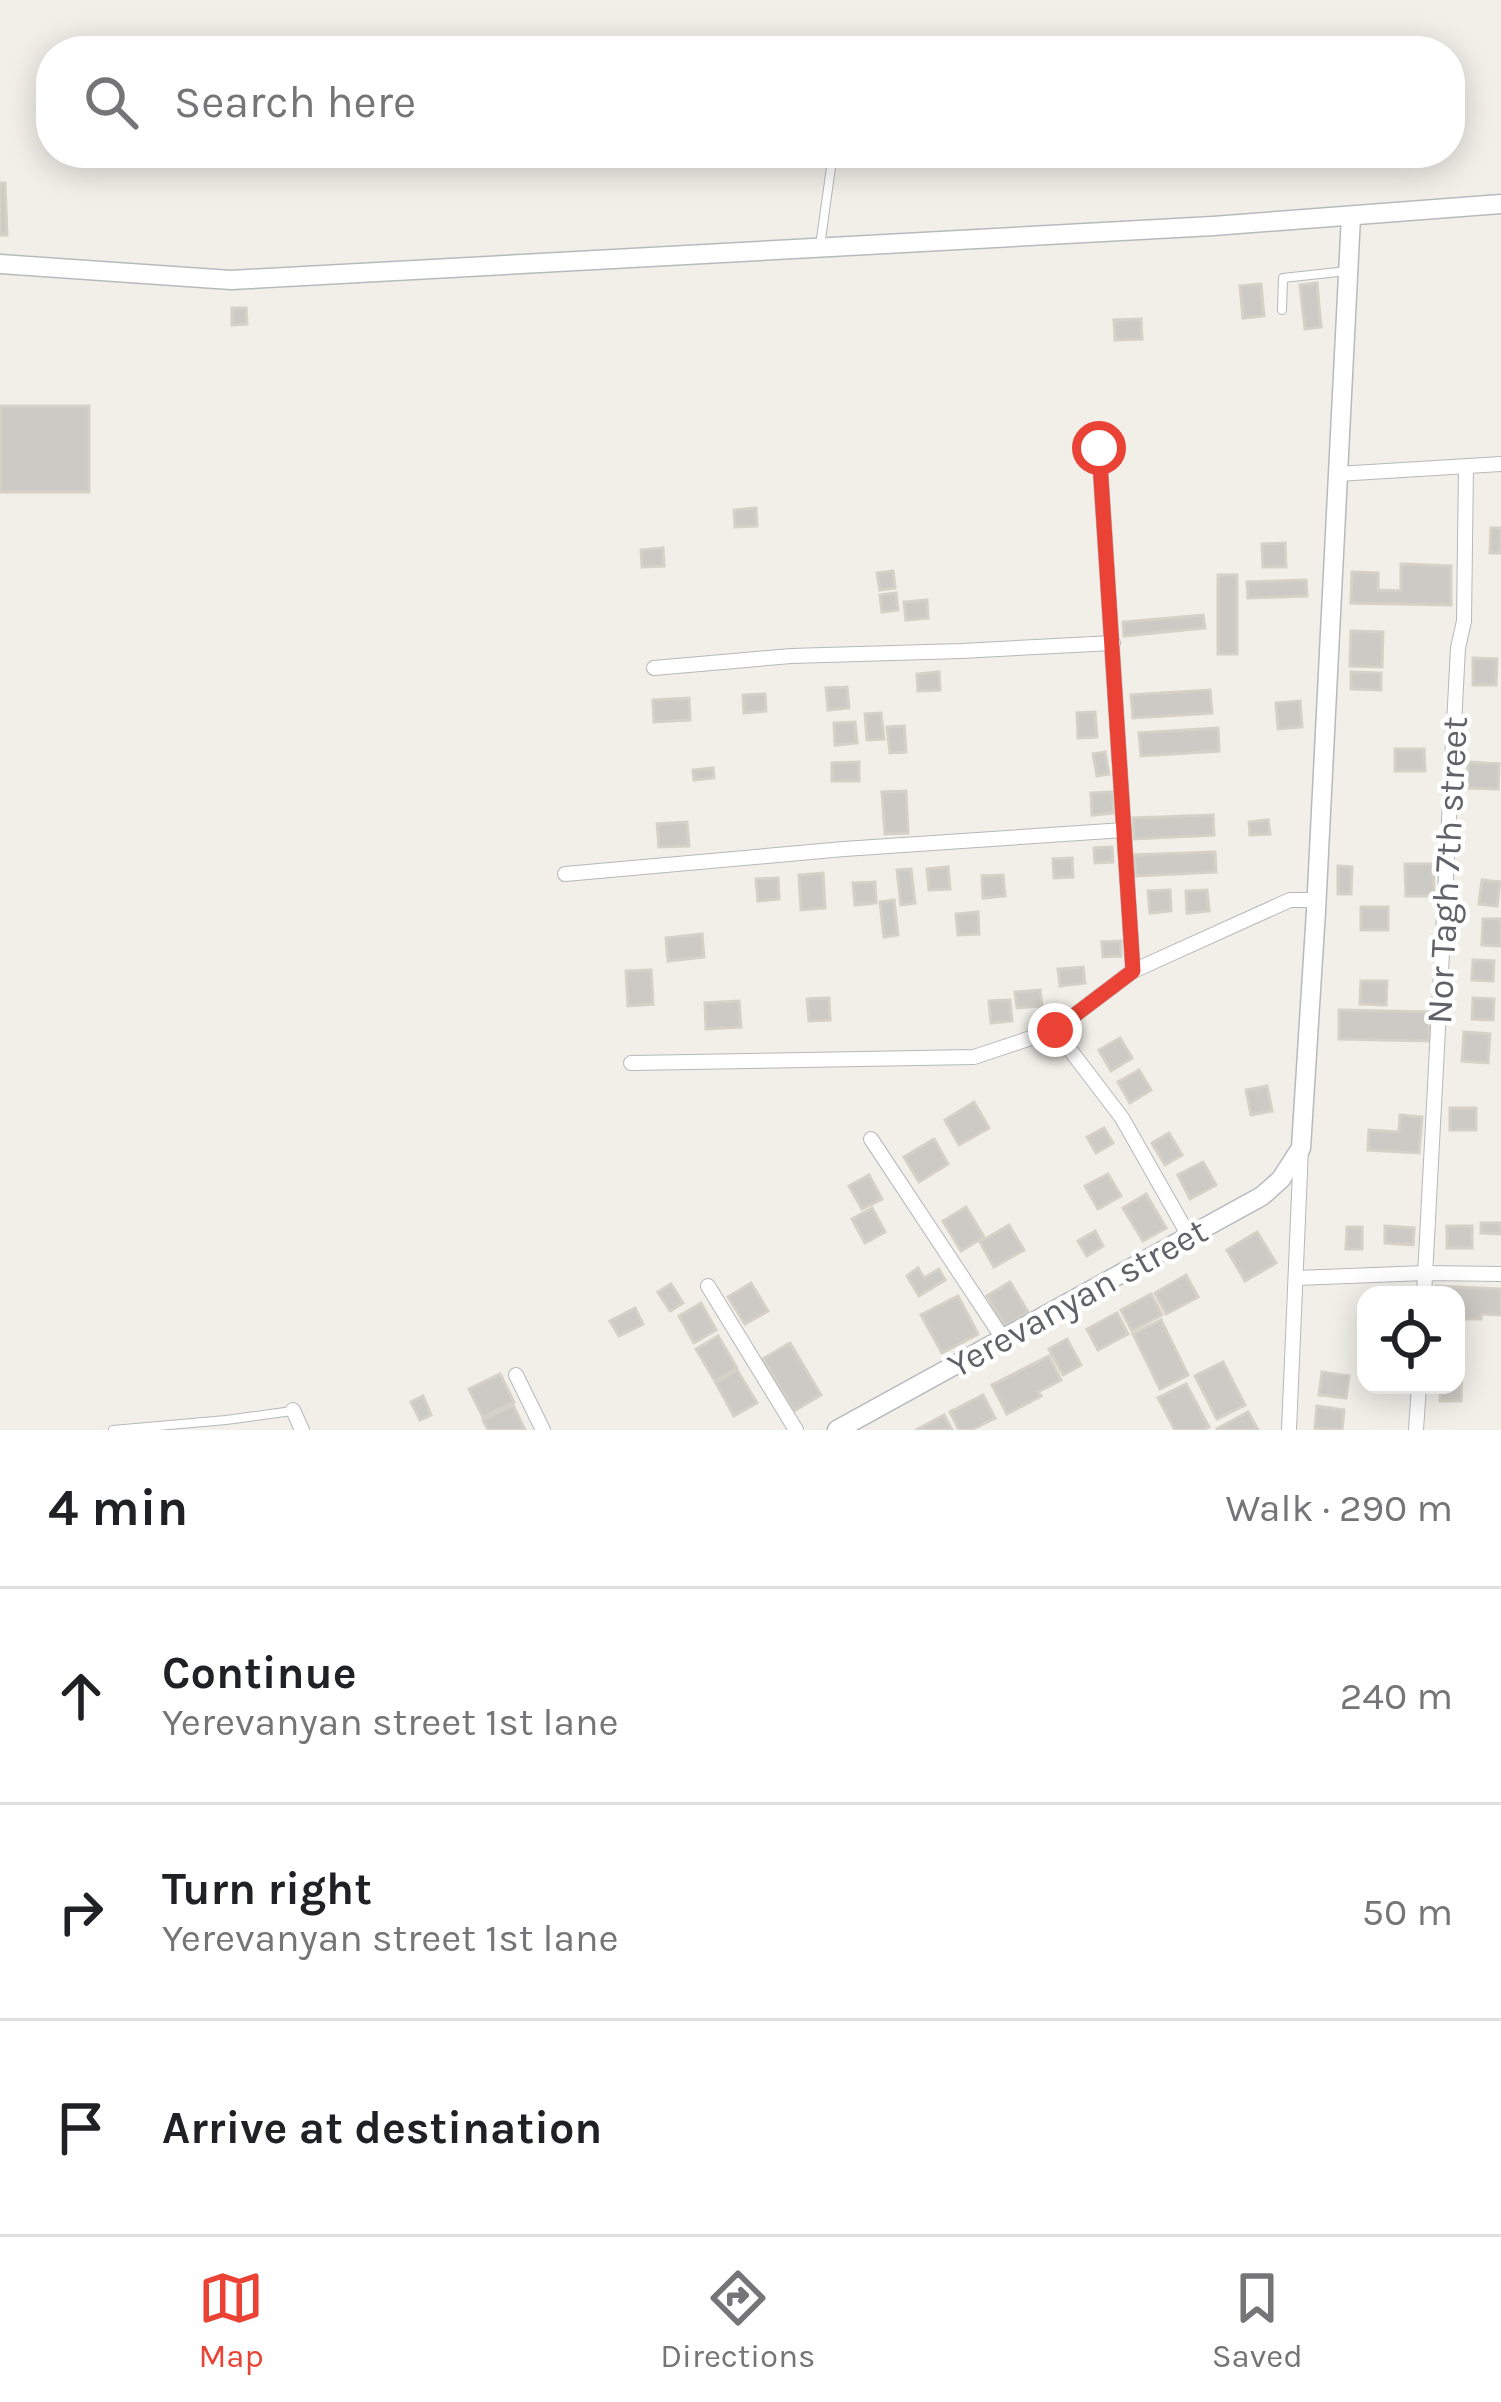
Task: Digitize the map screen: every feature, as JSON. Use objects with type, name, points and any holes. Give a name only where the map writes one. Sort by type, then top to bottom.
[{"type":"main road","points":[[0,264],[231,280],[1501,204]]},
{"type":"main road","points":[[1301,1148],[1351,216]]},
{"type":"main road","name":"Yerevanyan street","points":[[837,1430],[1262,1196],[1281,1179],[1301,1148]]},
{"type":"street","points":[[1099,448],[1133,971]]},
{"type":"street","points":[[1337,474],[1501,464]]},
{"type":"street","name":"Nor Tagh 7th street","points":[[1424,1286],[1458,649],[1464,621],[1466,467]]},
{"type":"street","points":[[654,668],[790,656],[1113,643]]},
{"type":"street","points":[[565,874],[1124,830]]},
{"type":"street","points":[[631,1064],[974,1057],[1055,1030],[1133,971],[1290,900],[1317,900]]},
{"type":"street","points":[[1055,1030],[1122,1118],[1189,1236]]},
{"type":"street","points":[[871,1139],[1002,1337]]},
{"type":"street","points":[[1288,1430],[1301,1148]]},
{"type":"street","points":[[1297,1278],[1501,1274]]},
{"type":"street","points":[[708,1286],[796,1430]]},
{"type":"street","points":[[516,1375],[543,1430]]},
{"type":"street","points":[[1416,1430],[1418,1394]]},
{"type":"street","points":[[293,1410],[302,1430]]},
{"type":"lane","points":[[820,248],[831,168]]},
{"type":"lane","points":[[1282,310],[1283,278],[1348,271]]},
{"type":"lane","points":[[113,1430],[293,1410]]},
{"type":"building","points":[[0,183],[5,183],[7,235],[0,235]]},
{"type":"building","points":[[1317,283],[1321,327],[1305,329],[1300,285]]},
{"type":"building","points":[[1261,284],[1264,316],[1243,318],[1240,286]]},
{"type":"building","points":[[232,308],[246,308],[247,324],[232,325]]},
{"type":"building","points":[[1141,319],[1142,339],[1115,340],[1114,320]]},
{"type":"building","points":[[0,406],[89,406],[89,492],[0,492]]},
{"type":"building","points":[[756,508],[757,526],[735,527],[734,510]]},
{"type":"building","points":[[1491,528],[1501,528],[1501,553],[1490,553]]},
{"type":"building","points":[[1285,543],[1286,567],[1263,567],[1262,544]]},
{"type":"building","points":[[663,548],[664,566],[642,567],[641,550]]},
{"type":"building","points":[[1401,564],[1451,566],[1451,605],[1351,603],[1352,572],[1378,573],[1378,590],[1401,591]]},
{"type":"building","points":[[893,571],[895,588],[880,590],[877,573]]},
{"type":"building","points":[[1218,575],[1237,575],[1237,654],[1218,654]]},
{"type":"building","points":[[1306,580],[1307,596],[1248,598],[1247,582]]},
{"type":"building","points":[[896,593],[898,610],[882,612],[880,595]]},
{"type":"building","points":[[927,600],[928,618],[906,620],[904,602]]},
{"type":"building","points":[[1203,615],[1205,628],[1124,636],[1123,622]]},
{"type":"building","points":[[1351,631],[1383,632],[1382,667],[1350,666]]},
{"type":"building","points":[[1473,658],[1497,659],[1496,685],[1473,685]]},
{"type":"building","points":[[939,672],[940,690],[918,691],[917,674]]},
{"type":"building","points":[[1351,672],[1381,673],[1381,690],[1351,689]]},
{"type":"building","points":[[847,687],[849,708],[828,710],[826,688]]},
{"type":"building","points":[[1210,690],[1212,713],[1133,718],[1131,695]]},
{"type":"building","points":[[765,694],[766,711],[744,713],[743,695]]},
{"type":"building","points":[[689,698],[690,720],[654,722],[653,700]]},
{"type":"building","points":[[1300,701],[1302,727],[1278,729],[1276,703]]},
{"type":"building","points":[[1095,712],[1097,737],[1078,738],[1077,713]]},
{"type":"building","points":[[881,713],[884,739],[867,740],[865,714]]},
{"type":"building","points":[[855,722],[857,743],[835,745],[834,723]]},
{"type":"building","points":[[904,726],[906,752],[890,753],[887,727]]},
{"type":"building","points":[[1218,728],[1219,751],[1141,756],[1139,733]]},
{"type":"building","points":[[1395,749],[1424,749],[1425,771],[1395,771]]},
{"type":"building","points":[[1105,752],[1109,774],[1097,776],[1093,754]]},
{"type":"building","points":[[859,762],[859,781],[832,781],[832,763]]},
{"type":"building","points":[[1468,762],[1499,764],[1498,789],[1467,788]]},
{"type":"building","points":[[713,768],[714,778],[694,780],[693,770]]},
{"type":"building","points":[[906,791],[908,833],[885,834],[882,792]]},
{"type":"building","points":[[1112,792],[1114,813],[1092,815],[1091,793]]},
{"type":"building","points":[[1213,815],[1214,835],[1134,839],[1133,818]]},
{"type":"building","points":[[1268,820],[1270,834],[1250,835],[1249,822]]},
{"type":"building","points":[[687,822],[689,846],[659,847],[657,824]]},
{"type":"building","points":[[1112,847],[1113,862],[1095,863],[1094,848]]},
{"type":"building","points":[[1215,852],[1216,872],[1136,876],[1134,855]]},
{"type":"building","points":[[1072,858],[1073,877],[1054,878],[1053,859]]},
{"type":"building","points":[[1405,864],[1433,864],[1434,896],[1406,896]]},
{"type":"building","points":[[1338,866],[1352,867],[1351,894],[1338,894]]},
{"type":"building","points":[[948,867],[950,889],[929,890],[927,869]]},
{"type":"building","points":[[911,869],[915,903],[901,905],[897,870]]},
{"type":"building","points":[[823,873],[825,908],[801,910],[799,875]]},
{"type":"building","points":[[1003,875],[1005,896],[983,898],[982,876]]},
{"type":"building","points":[[778,878],[779,899],[758,901],[756,879]]},
{"type":"building","points":[[1482,880],[1500,882],[1497,906],[1479,904]]},
{"type":"building","points":[[875,882],[876,903],[855,905],[853,883]]},
{"type":"building","points":[[1170,890],[1171,911],[1150,913],[1148,891]]},
{"type":"building","points":[[1207,890],[1209,911],[1187,913],[1186,891]]},
{"type":"building","points":[[894,900],[898,935],[884,937],[880,902]]},
{"type":"building","points":[[1361,907],[1388,907],[1388,930],[1361,930]]},
{"type":"building","points":[[978,912],[979,934],[958,935],[956,914]]},
{"type":"building","points":[[1483,919],[1501,919],[1501,946],[1482,945]]},
{"type":"building","points":[[702,934],[704,957],[668,961],[666,938]]},
{"type":"building","points":[[1121,941],[1121,956],[1103,957],[1102,942]]},
{"type":"building","points":[[1473,960],[1494,961],[1493,981],[1472,980]]},
{"type":"building","points":[[1083,967],[1085,983],[1060,986],[1058,969]]},
{"type":"building","points":[[651,970],[653,1004],[628,1006],[626,971]]},
{"type":"building","points":[[1361,981],[1387,981],[1386,1005],[1360,1004]]},
{"type":"building","points":[[1040,990],[1042,1006],[1017,1008],[1015,992]]},
{"type":"building","points":[[829,998],[830,1020],[809,1021],[807,999]]},
{"type":"building","points":[[1473,998],[1494,999],[1493,1020],[1472,1019]]},
{"type":"building","points":[[1010,1000],[1012,1021],[991,1023],[989,1001]]},
{"type":"building","points":[[739,1001],[741,1027],[706,1029],[705,1003]]},
{"type":"building","points":[[1339,1010],[1430,1012],[1429,1041],[1339,1039]]},
{"type":"building","points":[[1464,1032],[1490,1034],[1488,1063],[1462,1061]]},
{"type":"building","points":[[1120,1038],[1132,1058],[1111,1071],[1099,1050]]},
{"type":"building","points":[[1139,1070],[1151,1090],[1130,1103],[1118,1082]]},
{"type":"building","points":[[1267,1086],[1272,1111],[1251,1115],[1246,1090]]},
{"type":"building","points":[[974,1102],[989,1128],[959,1145],[945,1120]]},
{"type":"building","points":[[1450,1108],[1476,1108],[1476,1130],[1450,1130]]},
{"type":"building","points":[[1400,1115],[1422,1117],[1419,1153],[1368,1150],[1369,1130],[1399,1132]]},
{"type":"building","points":[[1104,1128],[1113,1143],[1096,1153],[1087,1137]]},
{"type":"building","points":[[1169,1133],[1182,1155],[1165,1165],[1152,1143]]},
{"type":"building","points":[[934,1139],[948,1164],[919,1182],[904,1157]]},
{"type":"building","points":[[1203,1162],[1216,1185],[1190,1199],[1178,1175]]},
{"type":"building","points":[[1108,1174],[1121,1196],[1098,1209],[1085,1186]]},
{"type":"building","points":[[869,1175],[882,1199],[862,1209],[849,1186]]},
{"type":"building","points":[[1146,1194],[1166,1228],[1143,1241],[1123,1208]]},
{"type":"building","points":[[966,1207],[984,1237],[961,1251],[943,1221]]},
{"type":"building","points":[[872,1208],[885,1232],[865,1243],[852,1219]]},
{"type":"building","points":[[1481,1223],[1501,1223],[1501,1234],[1481,1233]]},
{"type":"building","points":[[1009,1225],[1024,1250],[994,1267],[980,1242]]},
{"type":"building","points":[[1385,1226],[1414,1228],[1413,1245],[1385,1243]]},
{"type":"building","points":[[1447,1226],[1472,1226],[1472,1248],[1447,1248]]},
{"type":"building","points":[[1347,1227],[1362,1227],[1362,1249],[1346,1249]]},
{"type":"building","points":[[1095,1231],[1103,1246],[1087,1256],[1078,1241]]},
{"type":"building","points":[[1257,1232],[1276,1263],[1245,1281],[1227,1250]]},
{"type":"building","points":[[918,1268],[924,1278],[939,1269],[945,1280],[919,1296],[907,1276]]},
{"type":"building","points":[[1186,1275],[1198,1297],[1166,1314],[1155,1293]]},
{"type":"building","points":[[1010,1282],[1028,1312],[1005,1326],[987,1296]]},
{"type":"building","points":[[751,1283],[768,1311],[745,1324],[728,1297]]},
{"type":"building","points":[[671,1284],[683,1303],[670,1311],[658,1292]]},
{"type":"building","points":[[1465,1287],[1501,1289],[1501,1315],[1481,1314],[1481,1319],[1465,1319]]},
{"type":"building","points":[[1151,1294],[1162,1315],[1132,1331],[1121,1310]]},
{"type":"building","points":[[958,1296],[978,1334],[942,1353],[921,1315]]},
{"type":"building","points":[[701,1303],[716,1330],[694,1343],[679,1316]]},
{"type":"building","points":[[635,1308],[643,1324],[619,1336],[610,1321]]},
{"type":"building","points":[[1117,1313],[1128,1334],[1098,1350],[1087,1329]]},
{"type":"building","points":[[1161,1320],[1188,1375],[1160,1389],[1133,1334]]},
{"type":"building","points":[[718,1336],[737,1368],[715,1381],[696,1349]]},
{"type":"building","points":[[1067,1339],[1081,1365],[1063,1375],[1049,1349]]},
{"type":"building","points":[[790,1343],[821,1395],[794,1411],[763,1359]]},
{"type":"building","points":[[1049,1356],[1061,1380],[1007,1414],[992,1385]]},
{"type":"building","points":[[1223,1362],[1245,1405],[1217,1419],[1195,1376]]},
{"type":"building","points":[[737,1370],[757,1403],[734,1416],[716,1383]]},
{"type":"building","points":[[1322,1372],[1349,1376],[1346,1398],[1319,1395]]},
{"type":"building","points":[[500,1374],[514,1402],[483,1417],[469,1389]]},
{"type":"building","points":[[1186,1384],[1209,1427],[1175,1430],[1158,1398]]},
{"type":"building","points":[[1440,1394],[1461,1394],[1461,1401],[1440,1401]]},
{"type":"building","points":[[983,1395],[995,1418],[971,1430],[959,1430],[950,1412]]},
{"type":"building","points":[[423,1396],[431,1415],[420,1420],[411,1402]]},
{"type":"building","points":[[513,1405],[525,1430],[488,1430],[483,1420]]},
{"type":"building","points":[[1317,1406],[1344,1410],[1342,1430],[1315,1428]]},
{"type":"building","points":[[1248,1412],[1258,1430],[1217,1430],[1217,1429]]},
{"type":"building","points":[[944,1415],[952,1430],[916,1430]]},
{"type":"route","points":[[1055,1030],[1133,971],[1099,448]]}]
